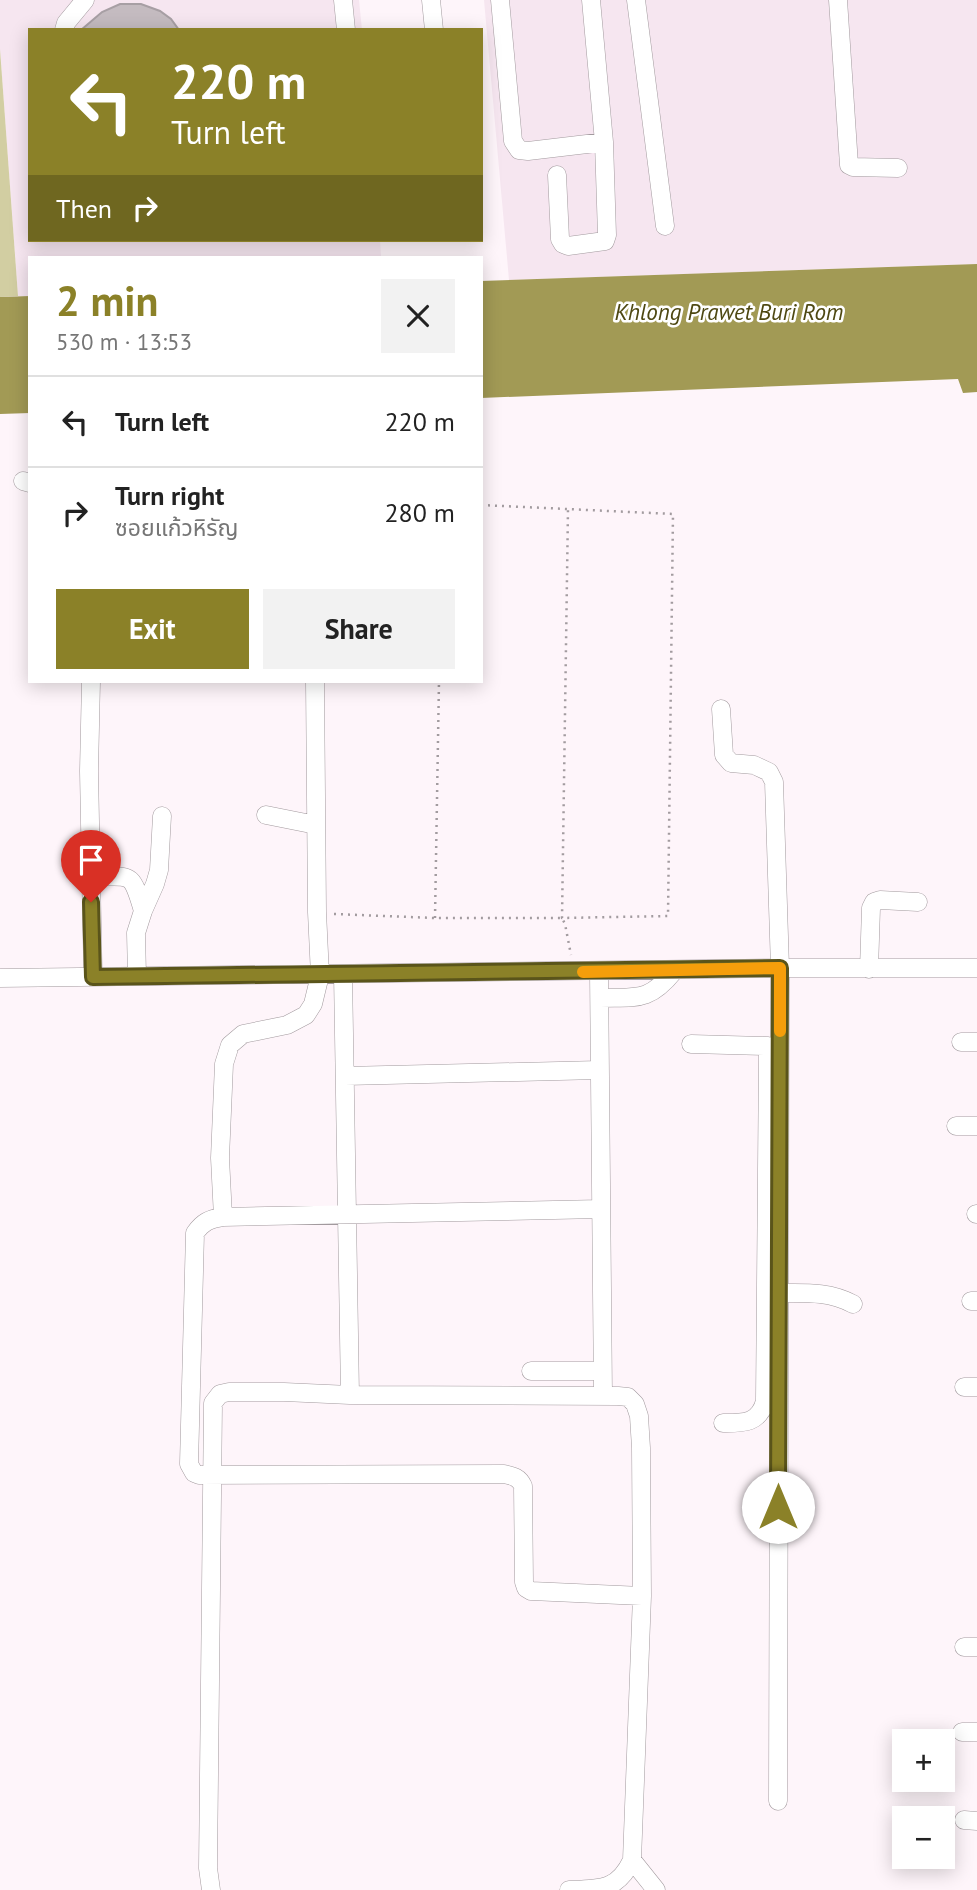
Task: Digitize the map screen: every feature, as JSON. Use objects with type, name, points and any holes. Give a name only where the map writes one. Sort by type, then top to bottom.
[{"type":"street","points":[[65,28],[85,0]]},
{"type":"street","points":[[343,0],[346,28]]},
{"type":"street","points":[[431,0],[434,28]]},
{"type":"street","points":[[500,0],[513,141],[519,150],[604,142]]},
{"type":"street","points":[[557,174],[560,239],[563,244],[568,246],[605,241],[604,142],[591,0]]},
{"type":"street","points":[[636,0],[664,226]]},
{"type":"street","points":[[838,0],[849,165],[898,168]]},
{"type":"street","points":[[91,683],[89,771],[93,977]]},
{"type":"street","points":[[223,1217],[220,1158],[223,1076],[230,1045],[243,1034],[287,1025],[306,1015],[313,1004],[320,975],[315,683]]},
{"type":"street","points":[[721,709],[724,755],[731,763],[754,765],[769,772],[774,782],[778,1801]]},
{"type":"street","points":[[265,815],[316,825]]},
{"type":"street","points":[[137,976],[136,933],[159,870],[162,816]]},
{"type":"street","points":[[91,877],[126,877],[132,880],[143,911]]},
{"type":"street","points":[[869,969],[871,908],[874,902],[918,902]]},
{"type":"street","points":[[0,978],[977,968]]},
{"type":"street","points":[[723,1423],[750,1421],[758,1416],[765,1401],[768,1046],[775,969]]},
{"type":"street","points":[[600,998],[643,996],[656,991],[674,971]]},
{"type":"street","points":[[599,972],[603,1396]]},
{"type":"street","points":[[343,974],[350,1395]]},
{"type":"street","points":[[691,1044],[768,1046]]},
{"type":"street","points":[[345,1076],[599,1070]]},
{"type":"street","points":[[956,1126],[977,1126]]},
{"type":"street","points":[[600,1209],[209,1219],[201,1224],[195,1233],[189,1464],[194,1473],[199,1475],[513,1476],[521,1480],[523,1486],[526,1588],[531,1591],[642,1595]]},
{"type":"street","points":[[778,1293],[823,1293],[853,1304]]},
{"type":"street","points":[[531,1371],[603,1371]]},
{"type":"street","points":[[211,1890],[208,1855],[213,1403],[220,1394],[229,1392],[603,1396],[628,1397],[635,1404],[639,1416],[641,1448],[642,1595],[632,1860],[621,1880],[611,1886],[569,1890]]},
{"type":"street","points":[[632,1860],[656,1890]]},
{"type":"path","points":[[317,912],[435,918],[668,916],[673,514],[483,505]]},
{"type":"path","points":[[568,509],[562,918],[573,972]]},
{"type":"path","points":[[435,918],[439,683]]},
{"type":"shaded area","points":[[0,0],[359,0],[362,28],[28,28],[28,242],[380,242],[381,256],[28,256],[28,296],[18,296],[0,49]]},
{"type":"shaded area","points":[[484,0],[977,0],[977,264],[509,280]]},
{"type":"shaded area","points":[[0,49],[18,296],[0,297]]},
{"type":"water","name":"Khlong Prawet Buri Rom","points":[[977,264],[977,392],[963,393],[958,379],[483,398],[483,281]]},
{"type":"water","points":[[28,296],[28,413],[0,414],[0,297]]},
{"type":"building","points":[[120,4],[141,4],[160,11],[178,28],[83,28],[102,12]]},
{"type":"slow traffic","points":[[583,972],[780,968],[780,1031]]},
{"type":"route","points":[[91,902],[93,977],[780,968],[778,1507]]}]
